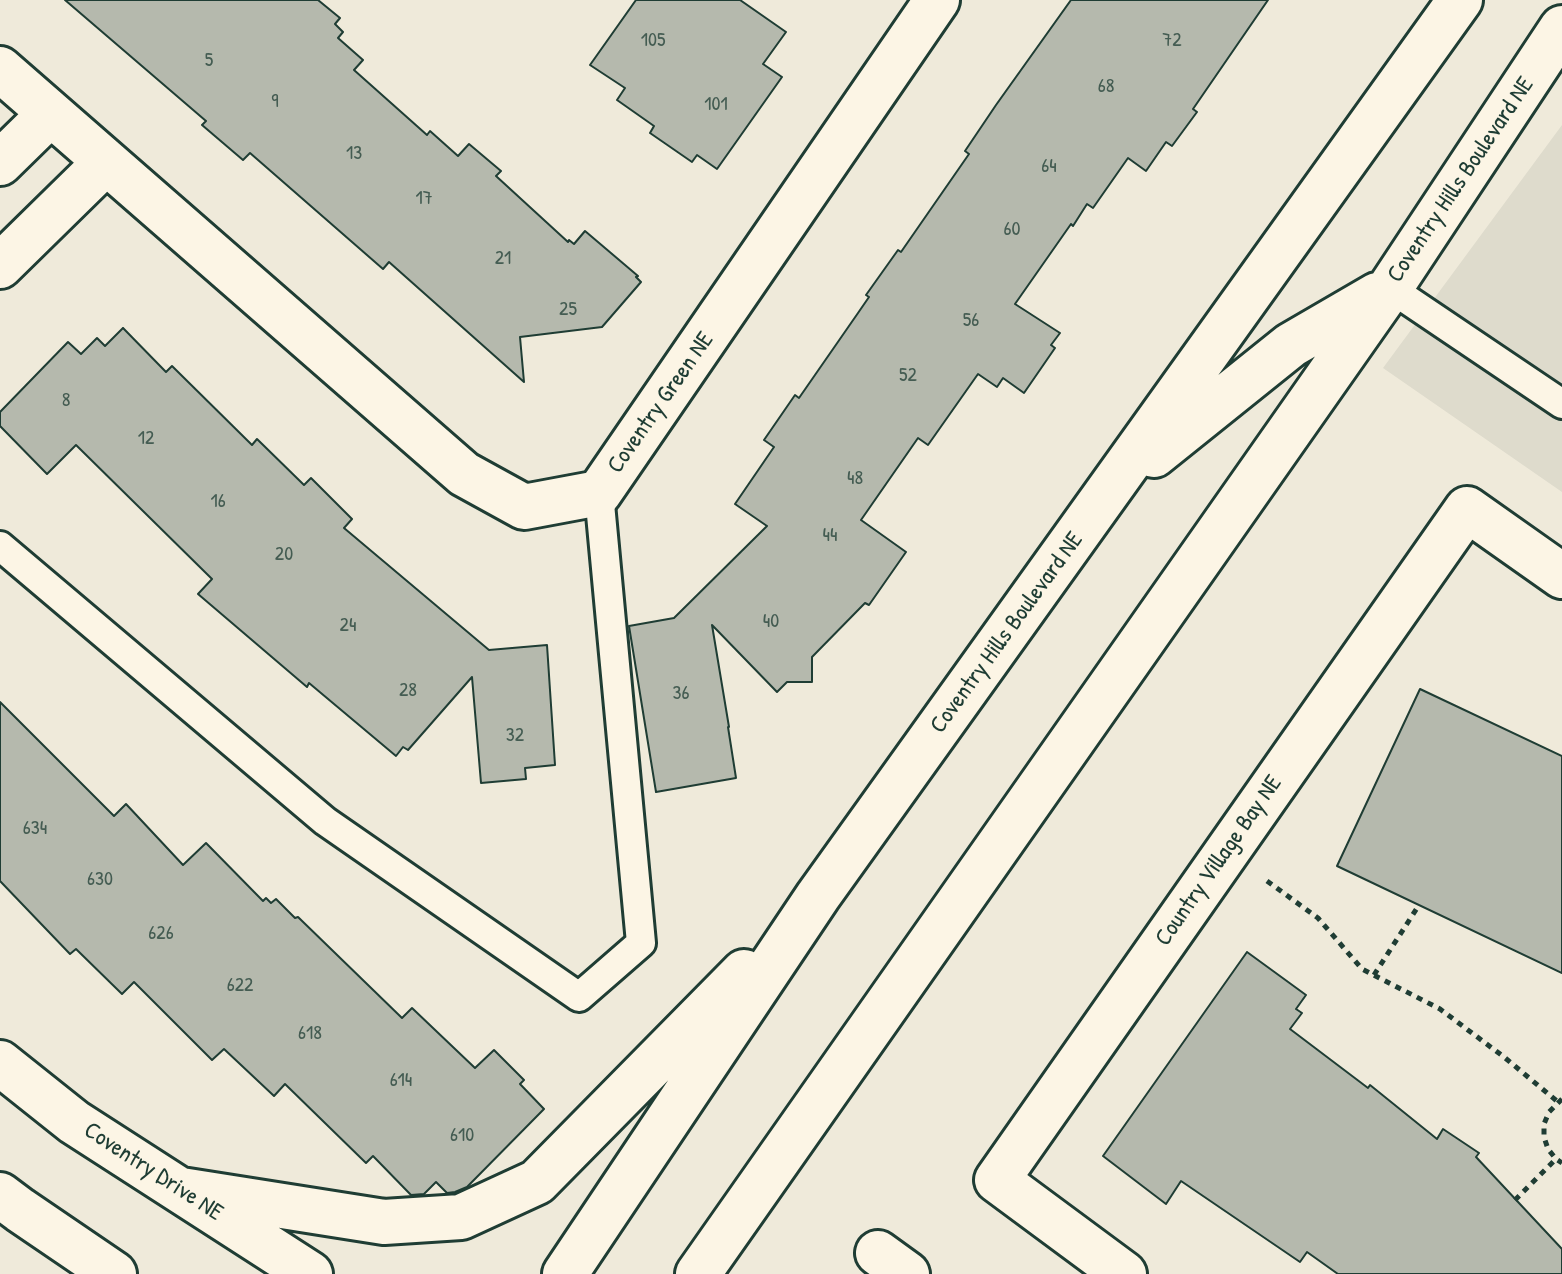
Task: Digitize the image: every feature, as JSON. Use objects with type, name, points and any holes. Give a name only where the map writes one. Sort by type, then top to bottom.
[{"type":"street","name":"Coventry Green NE","points":[[0,69],[464,474],[524,507],[599,493],[937,0]]},
{"type":"street","name":"Coventry Hills Boulevard NE","points":[[565,1274],[818,896],[1460,0]]},
{"type":"street","name":"Coventry Hills Boulevard NE","points":[[698,1274],[1390,288],[1562,28]]},
{"type":"street","points":[[0,163],[50,114]]},
{"type":"street","points":[[0,266],[106,162]]},
{"type":"street","points":[[1110,490],[1291,345],[1390,288]]},
{"type":"street","name":"Country Village Bay NE","points":[[1124,1274],[997,1180],[1467,509],[1562,576]]},
{"type":"street","points":[[181,1190],[384,1222],[461,1217],[537,1182],[818,896]]},
{"type":"street","name":"Coventry Drive NE","points":[[0,1063],[74,1122],[310,1274]]},
{"type":"street","points":[[0,1195],[114,1274]]},
{"type":"lane","points":[[1390,288],[1562,404]]},
{"type":"lane","points":[[0,546],[325,821],[579,997],[641,943],[599,493]]},
{"type":"path","points":[[1227,850],[1318,918],[1362,969],[1440,1009],[1560,1100],[1549,1112],[1544,1124],[1548,1149],[1559,1161],[1515,1200]]},
{"type":"path","points":[[1374,975],[1419,905]]},
{"type":"shaded area","points":[[1562,125],[1562,492],[1383,368]]},
{"type":"building","points":[[65,0],[318,0],[340,18],[335,24],[343,32],[338,38],[363,60],[354,70],[427,135],[430,131],[458,156],[469,144],[501,171],[496,176],[568,242],[574,244],[585,231],[638,276],[641,282],[602,327],[520,337],[524,382],[389,262],[383,269],[250,153],[243,160],[202,125],[206,121]]},
{"type":"building","points":[[636,0],[740,0],[786,32],[763,64],[782,77],[717,169],[697,155],[692,162],[650,133],[654,126],[617,100],[625,88],[590,65]]},
{"type":"building","points":[[1071,0],[1268,0],[1193,109],[1197,112],[1172,146],[1166,142],[1146,171],[1128,158],[1093,208],[1087,204],[1073,226],[1071,224],[1015,304],[1060,333],[1051,345],[1055,348],[1024,393],[1003,378],[997,387],[978,374],[928,445],[918,438],[861,520],[906,552],[869,605],[865,603],[812,657],[812,682],[787,682],[777,692],[712,625],[736,778],[656,792],[629,626],[674,618],[767,526],[735,504],[774,447],[764,440],[795,395],[799,398],[898,250],[901,252],[969,154],[965,151],[996,105]]},
{"type":"building","points":[[123,328],[166,372],[172,366],[252,445],[257,439],[304,485],[311,478],[352,519],[344,528],[489,650],[547,645],[555,765],[525,768],[526,779],[481,783],[472,677],[408,750],[403,747],[396,756],[309,683],[307,687],[198,594],[212,579],[76,445],[47,474],[0,426],[0,412],[68,342],[81,354],[97,338],[105,346]]},
{"type":"building","points":[[1420,689],[1562,756],[1562,973],[1337,866]]},
{"type":"building","points":[[0,702],[114,816],[126,804],[183,865],[206,843],[263,901],[266,898],[271,903],[276,899],[295,918],[298,917],[402,1018],[412,1008],[475,1068],[494,1050],[524,1080],[520,1084],[544,1109],[467,1187],[447,1193],[436,1182],[424,1194],[411,1195],[373,1156],[366,1163],[285,1084],[274,1096],[224,1049],[212,1060],[134,982],[122,994],[76,949],[70,954],[0,881]]},
{"type":"building","points":[[1247,952],[1306,995],[1296,1009],[1302,1013],[1290,1029],[1368,1088],[1370,1085],[1437,1139],[1443,1129],[1479,1153],[1476,1157],[1562,1249],[1562,1274],[1338,1274],[1307,1252],[1300,1262],[1181,1181],[1166,1204],[1103,1156]]}]
